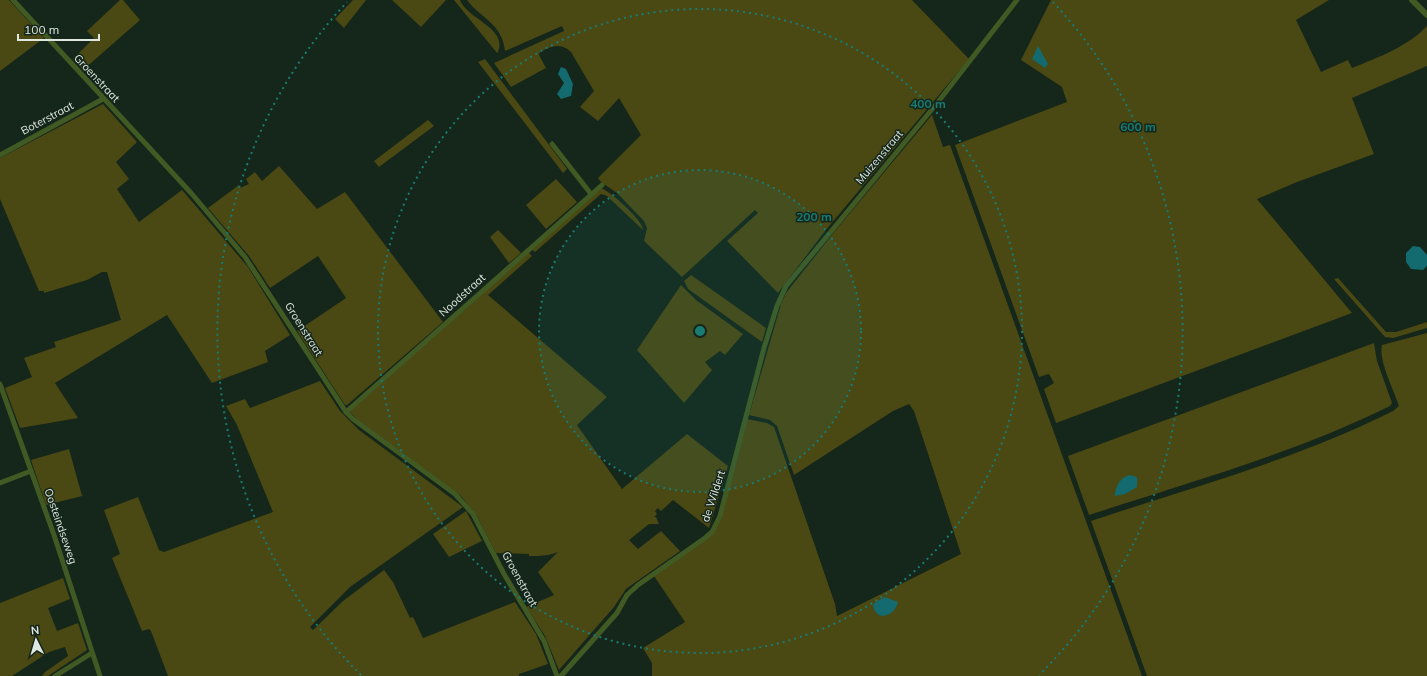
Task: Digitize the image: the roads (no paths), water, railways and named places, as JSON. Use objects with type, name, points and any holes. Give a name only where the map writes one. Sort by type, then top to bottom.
[{"type":"street","name":"Groenstraat","points":[[13,0],[192,194],[245,257],[346,412],[353,419],[455,494],[465,504],[544,641],[557,676]]},
{"type":"street","name":"Muizenstraat","points":[[769,333],[777,306],[786,286],[938,102],[1017,0]]},
{"type":"street","points":[[1412,0],[1427,16]]},
{"type":"street","name":"Boterstraat","points":[[0,155],[102,98]]},
{"type":"street","points":[[552,144],[591,194]]},
{"type":"street","name":"Noodstraat","points":[[346,412],[602,185]]},
{"type":"street","name":"de Wildert","points":[[561,676],[617,613],[627,595],[638,585],[712,532],[720,516],[769,333]]},
{"type":"street","name":"Oosteindseweg","points":[[0,384],[54,535],[100,676]]},
{"type":"street","points":[[0,483],[31,471]]},
{"type":"street","points":[[55,676],[92,653]]},
{"type":"water","points":[[1038,46],[1048,64],[1045,68],[1032,59]]},
{"type":"water","points":[[561,67],[566,69],[573,84],[571,96],[561,99],[557,94],[564,83],[558,74]]},
{"type":"water","points":[[1413,246],[1420,247],[1427,255],[1427,266],[1423,270],[1411,269],[1406,262],[1406,253]]},
{"type":"water","points":[[1129,475],[1137,477],[1137,487],[1125,494],[1115,496],[1119,483],[1123,478]]},
{"type":"water","points":[[885,597],[898,602],[890,614],[881,616],[875,611],[873,605]]}]
